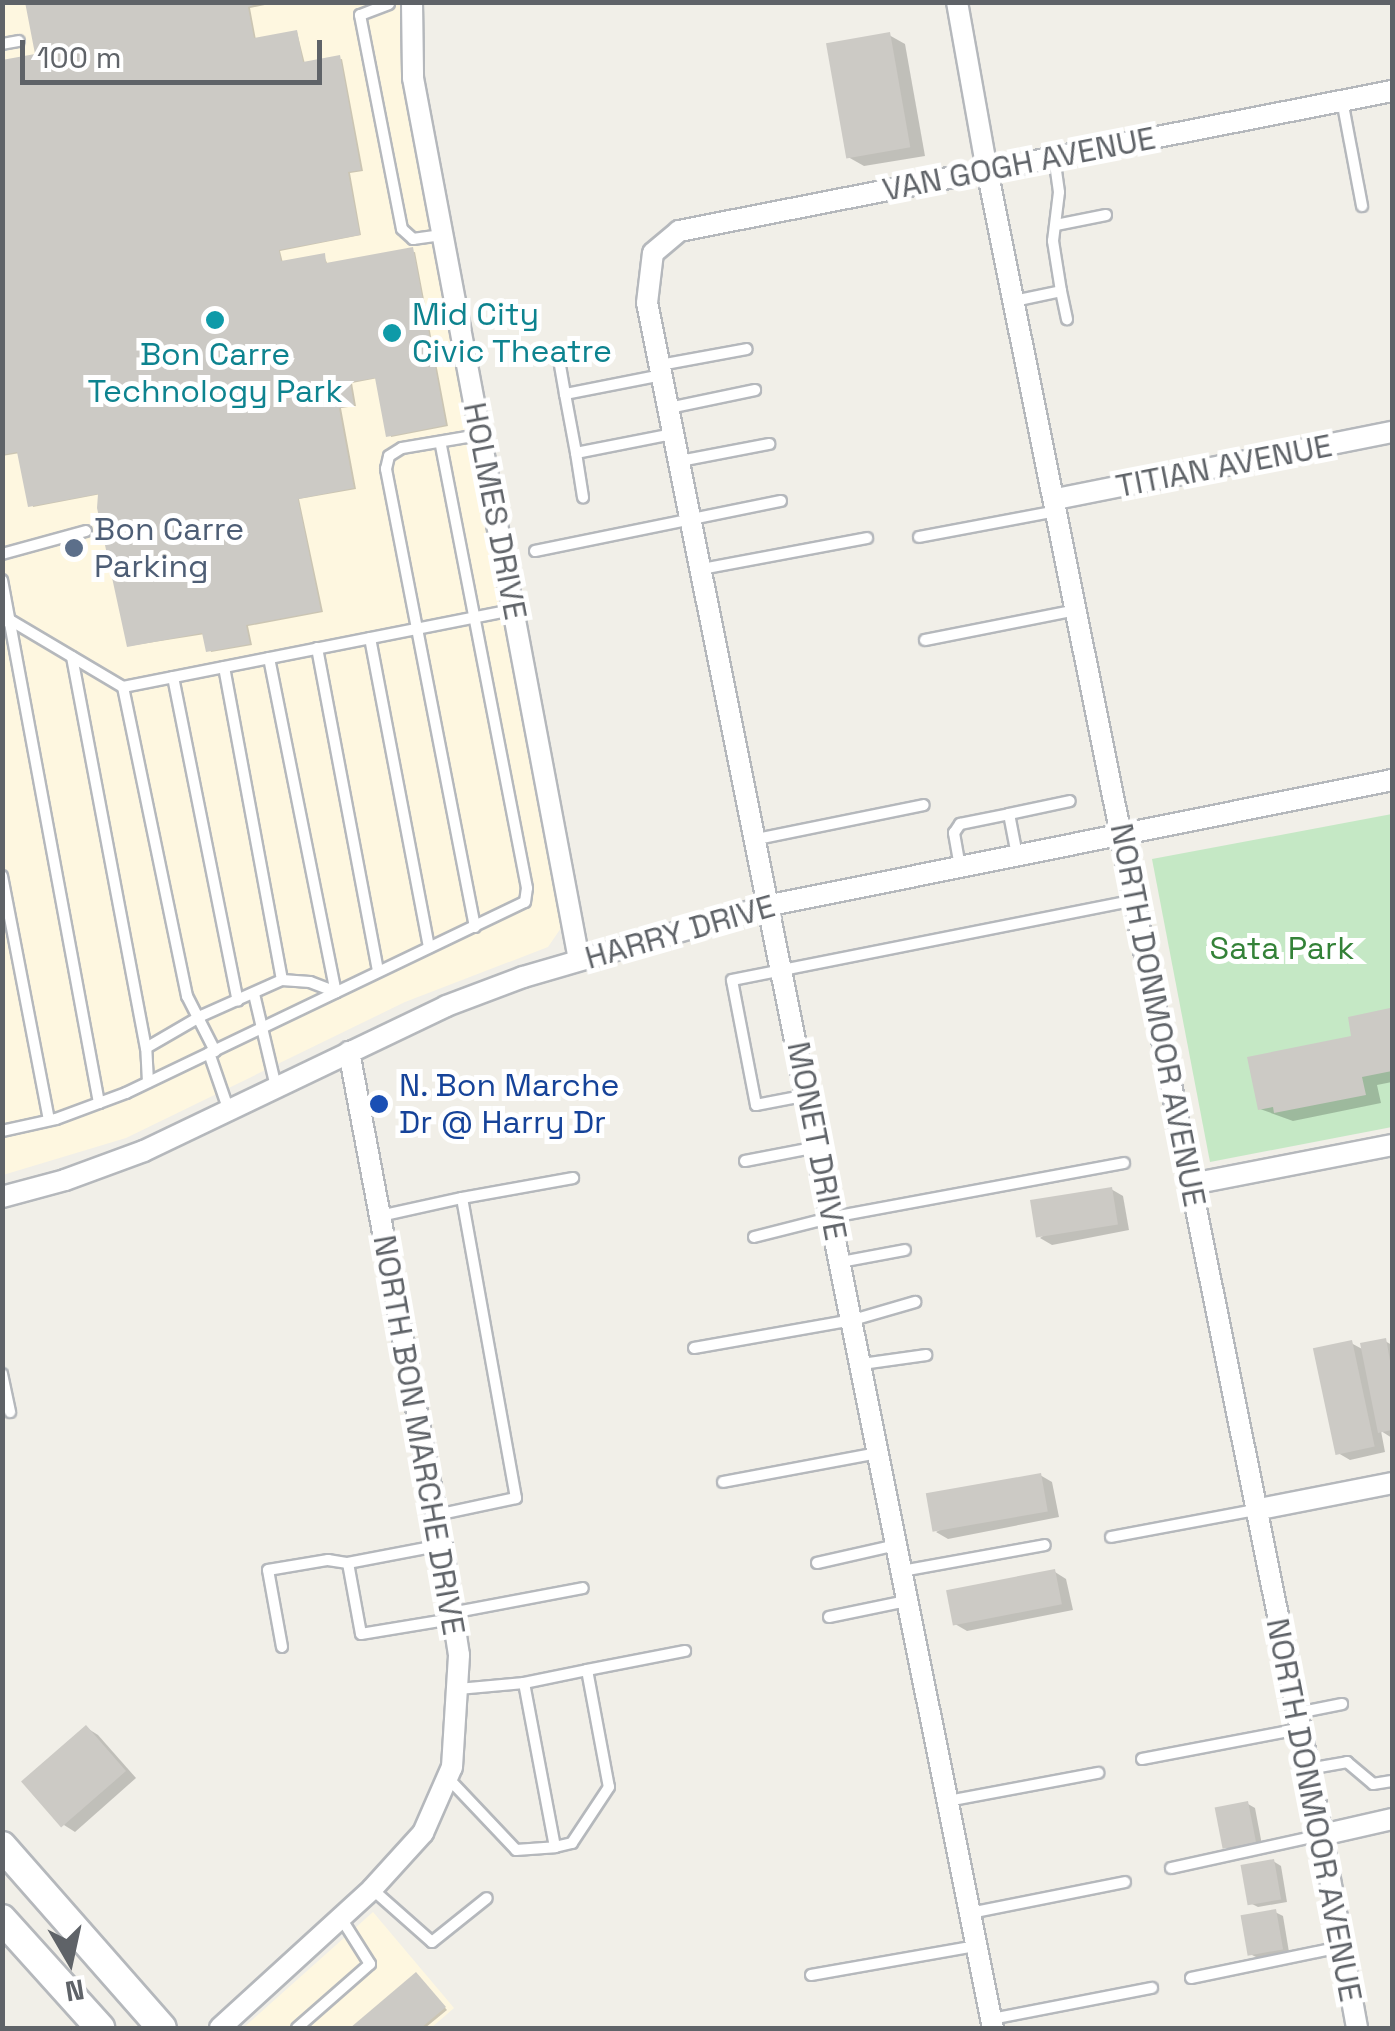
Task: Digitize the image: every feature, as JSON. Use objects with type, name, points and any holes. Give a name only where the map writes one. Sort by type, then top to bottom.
[{"type":"main road","points":[[2,1846],[162,2028]]},
{"type":"main road","points":[[2,1919],[100,2028]]},
{"type":"street","name":"NORTH DONMOOR AVENUE","points":[[957,2],[987,170],[1136,900],[1357,2028]]},
{"type":"street","name":"HOLMES DRIVE","points":[[412,4],[414,78],[580,960]]},
{"type":"street","name":"VAN GOGH AVENUE","points":[[653,254],[679,231],[1392,90]]},
{"type":"street","name":"MONET DRIVE","points":[[653,254],[648,303],[992,2024]]},
{"type":"street","name":"TITIAN AVENUE","points":[[1057,505],[1392,432]]},
{"type":"street","name":"HARRY DRIVE","points":[[2,1197],[99,1169],[230,1111],[446,1006],[580,960],[771,905],[1392,780]]},
{"type":"street","name":"NORTH BON MARCHE DRIVE","points":[[220,2028],[341,1918],[423,1832],[447,1777],[458,1655],[442,1545],[348,1052]]},
{"type":"street","points":[[1192,1184],[1392,1144]]},
{"type":"street","points":[[1255,1510],[1392,1483]]},
{"type":"street","points":[[1322,1835],[1392,1819]]},
{"type":"lane","points":[[412,4],[388,3],[360,15],[402,230],[412,239],[443,234]]},
{"type":"lane","points":[[2,44],[19,41]]},
{"type":"lane","points":[[1342,100],[1362,206]]},
{"type":"lane","points":[[1054,157],[1059,192],[1053,241],[1067,319]]},
{"type":"lane","points":[[1056,226],[1106,215]]},
{"type":"lane","points":[[1014,301],[1062,291]]},
{"type":"lane","points":[[566,394],[747,349]]},
{"type":"lane","points":[[558,354],[584,497]]},
{"type":"lane","points":[[669,408],[755,390]]},
{"type":"lane","points":[[576,453],[674,434]]},
{"type":"lane","points":[[475,927],[386,469],[389,456],[402,448],[480,435]]},
{"type":"lane","points":[[2,1131],[50,1120],[148,1082],[525,902],[527,888],[440,442]]},
{"type":"lane","points":[[680,461],[769,444]]},
{"type":"lane","points":[[535,550],[782,501]]},
{"type":"lane","points":[[919,537],[1057,505]]},
{"type":"lane","points":[[2,554],[86,531]]},
{"type":"lane","points":[[702,569],[867,538]]},
{"type":"lane","points":[[2,580],[6,621],[99,1103]]},
{"type":"lane","points":[[6,621],[123,686],[513,610]]},
{"type":"lane","points":[[925,640],[1078,610]]},
{"type":"lane","points":[[370,638],[429,947]]},
{"type":"lane","points":[[317,648],[378,972]]},
{"type":"lane","points":[[72,657],[146,1048],[148,1082]]},
{"type":"lane","points":[[270,658],[336,992]]},
{"type":"lane","points":[[224,667],[282,980]]},
{"type":"lane","points":[[173,677],[238,1001]]},
{"type":"lane","points":[[123,686],[187,996],[201,1016],[230,1111]]},
{"type":"lane","points":[[960,867],[954,832],[960,824],[1070,802]]},
{"type":"lane","points":[[757,839],[924,805]]},
{"type":"lane","points":[[1009,814],[1017,856]]},
{"type":"lane","points":[[2,876],[50,1120]]},
{"type":"lane","points":[[808,1095],[756,1105],[732,980],[1136,900]]},
{"type":"lane","points":[[146,1048],[201,1016],[282,980],[310,982],[336,992]]},
{"type":"lane","points":[[254,994],[277,1088]]},
{"type":"lane","points":[[744,1161],[819,1146]]},
{"type":"lane","points":[[754,1237],[832,1217],[1124,1162]]},
{"type":"lane","points":[[380,1216],[573,1178]]},
{"type":"lane","points":[[436,1515],[516,1498],[462,1198]]},
{"type":"lane","points":[[842,1262],[905,1250]]},
{"type":"lane","points":[[694,1348],[853,1320],[915,1302]]},
{"type":"lane","points":[[862,1364],[926,1354]]},
{"type":"lane","points":[[2,1374],[10,1412]]},
{"type":"lane","points":[[723,1482],[879,1453]]},
{"type":"lane","points":[[1111,1536],[1255,1510]]},
{"type":"lane","points":[[282,1647],[268,1570],[328,1560],[348,1563],[442,1545]]},
{"type":"lane","points":[[817,1563],[897,1545]]},
{"type":"lane","points":[[902,1571],[1045,1545]]},
{"type":"lane","points":[[348,1563],[360,1634],[583,1588]]},
{"type":"lane","points":[[829,1617],[908,1600]]},
{"type":"lane","points":[[457,1689],[488,1690],[685,1650]]},
{"type":"lane","points":[[447,1777],[516,1850],[572,1843],[609,1788],[586,1670]]},
{"type":"lane","points":[[524,1683],[556,1846]]},
{"type":"lane","points":[[1142,1760],[1298,1721],[1342,1704]]},
{"type":"lane","points":[[1308,1769],[1347,1762],[1373,1784],[1392,1781]]},
{"type":"lane","points":[[948,1801],[1098,1773]]},
{"type":"lane","points":[[1171,1868],[1322,1835]]},
{"type":"lane","points":[[970,1913],[1124,1882]]},
{"type":"lane","points":[[372,1888],[432,1942],[487,1898]]},
{"type":"lane","points":[[297,2028],[370,1964],[341,1918]]},
{"type":"lane","points":[[811,1975],[976,1946]]},
{"type":"lane","points":[[1191,1978],[1342,1946]]},
{"type":"lane","points":[[992,2024],[1152,1988]]},
{"type":"shaded area","points":[[3,3],[412,3],[561,928],[548,947],[405,1002],[126,1138],[3,1175]]},
{"type":"shaded area","points":[[373,1912],[454,2008],[431,2028],[243,2028]]},
{"type":"green space","name":"Sata Park","points":[[1392,814],[1392,1127],[1210,1162],[1152,859]]},
{"type":"building","name":"Bon Carre Technology Park","points":[[25,2],[263,2],[248,7],[254,38],[297,30],[303,62],[340,55],[361,170],[348,172],[360,235],[279,250],[281,261],[325,253],[326,263],[413,247],[446,425],[386,437],[375,378],[350,382],[354,405],[339,408],[354,488],[298,499],[321,611],[246,625],[250,644],[206,652],[202,633],[127,647],[97,508],[98,494],[28,507],[17,452],[2,455],[2,60],[35,54]]},
{"type":"building","points":[[890,32],[910,147],[846,159],[826,43]]},
{"type":"building","points":[[1390,1008],[1392,1071],[1362,1077],[1366,1095],[1274,1113],[1273,1107],[1258,1110],[1247,1057],[1351,1036],[1348,1017]]},
{"type":"building","points":[[1112,1187],[1118,1225],[1036,1238],[1030,1200]]},
{"type":"building","points":[[1386,1338],[1392,1372],[1392,1430],[1378,1433],[1360,1343]]},
{"type":"building","points":[[1352,1340],[1375,1447],[1336,1455],[1313,1348]]},
{"type":"building","points":[[1041,1473],[1048,1511],[933,1532],[926,1493]]},
{"type":"building","points":[[1055,1569],[1062,1604],[953,1626],[946,1590]]},
{"type":"building","points":[[86,1725],[126,1771],[61,1827],[21,1781]]},
{"type":"building","points":[[1248,1801],[1256,1842],[1223,1849],[1215,1807]]},
{"type":"building","points":[[1274,1859],[1281,1899],[1248,1905],[1241,1865]]},
{"type":"building","points":[[1276,1909],[1283,1949],[1248,1956],[1241,1915]]},
{"type":"building","points":[[416,1972],[446,2007],[421,2028],[350,2028]]},
{"type":"place","name":"Bon Carre Technology Park","points":[[215,320]]},
{"type":"place","name":"Mid City Civic Theatre","points":[[392,333]]},
{"type":"place","name":"Bon Carre Parking","points":[[74,548]]},
{"type":"place","name":"N. Bon Marche Dr @ Harry Dr","points":[[379,1104]]}]
